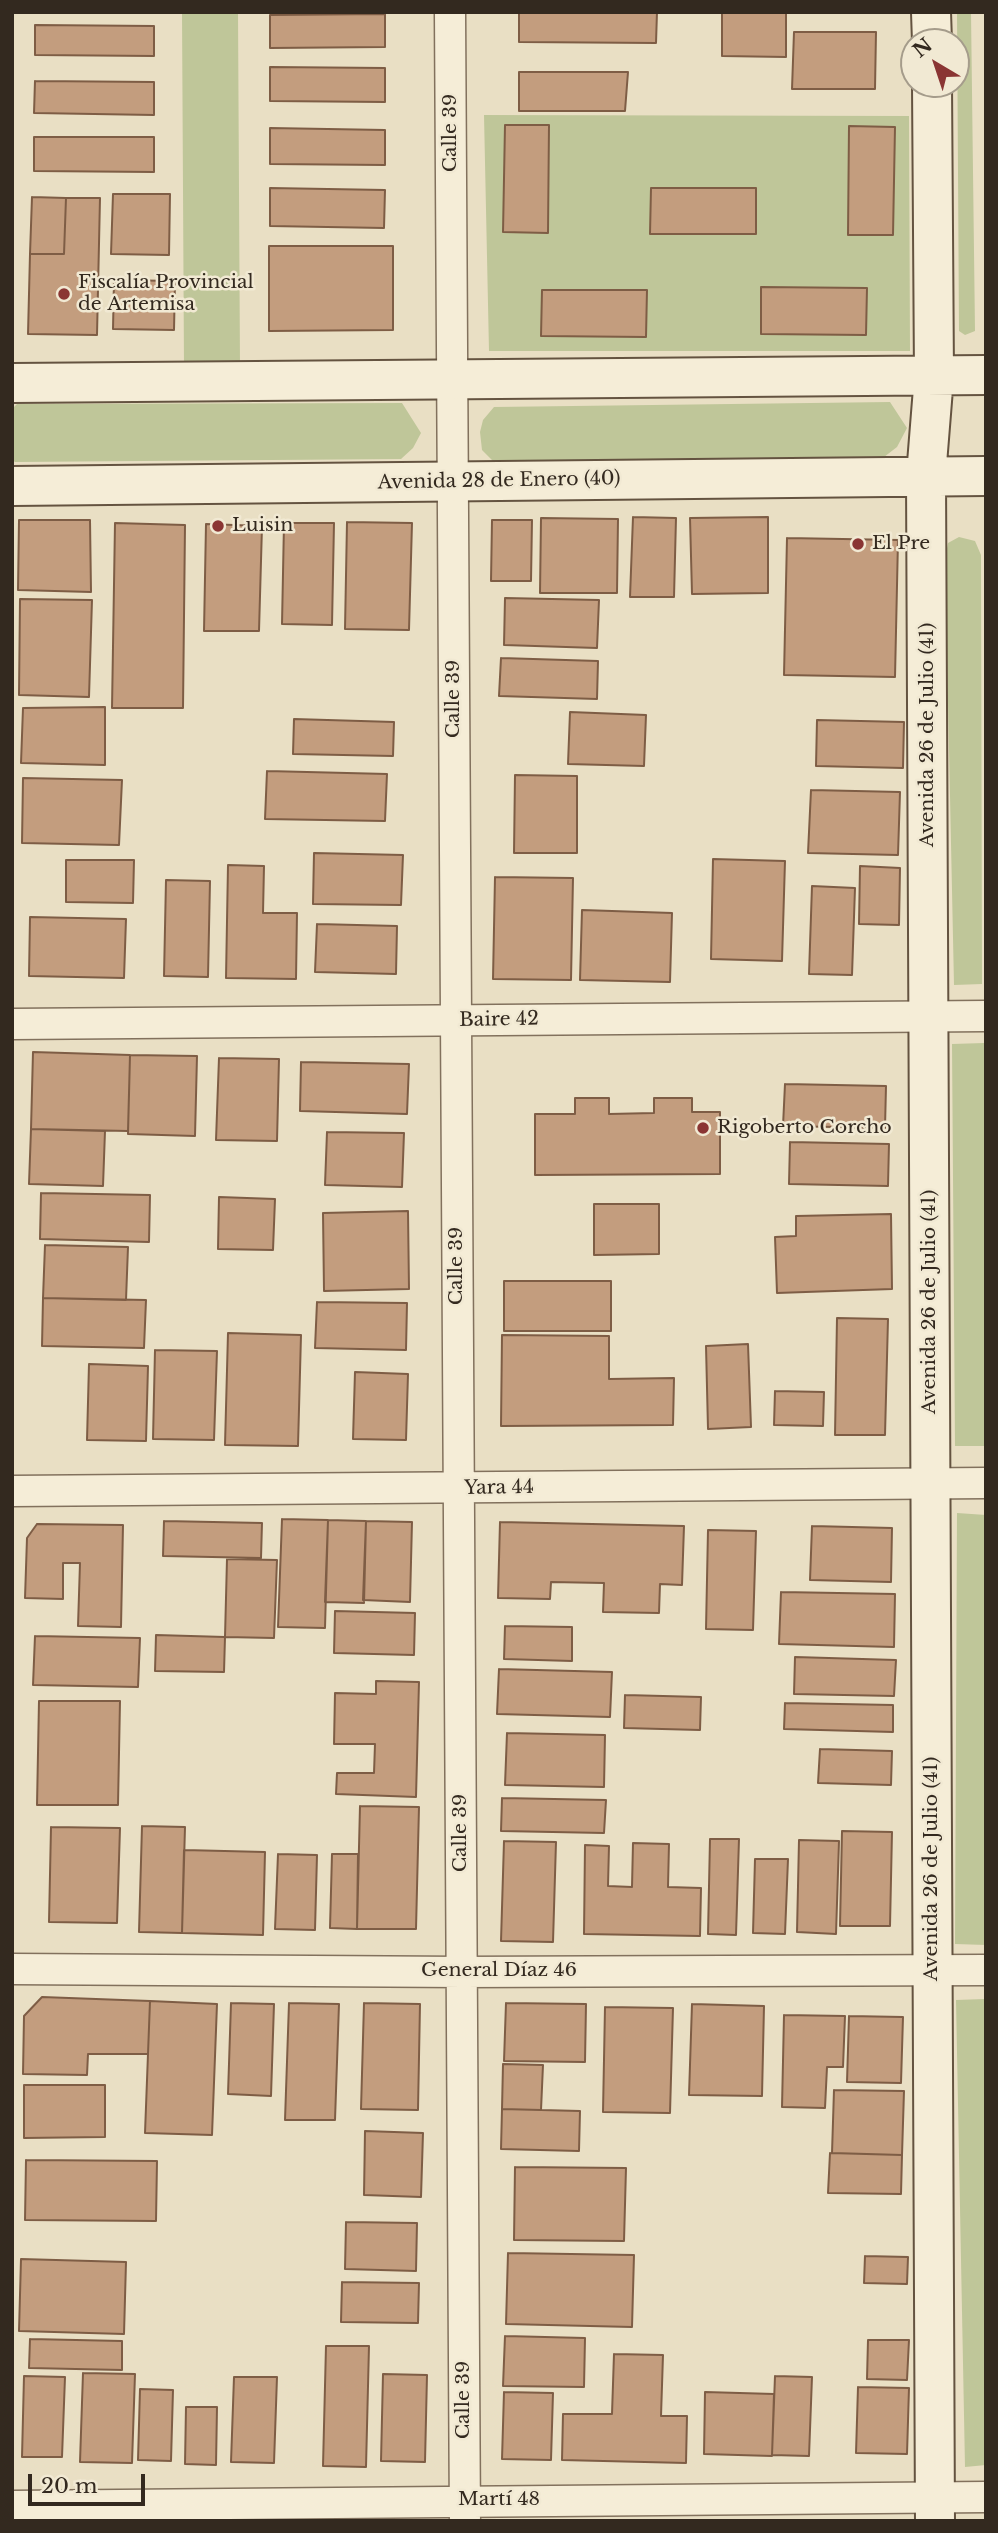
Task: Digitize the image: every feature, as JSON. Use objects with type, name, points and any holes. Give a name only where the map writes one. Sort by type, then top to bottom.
[{"type":"main road","name":"Avenida 26 de Julio (41)","points":[[932,98],[934,376],[926,476],[935,2509]]},
{"type":"main road","points":[[12,383],[986,375]]},
{"type":"main road","name":"Avenida 28 de Enero (40)","points":[[12,486],[986,475]]},
{"type":"street","name":"Calle 39","points":[[450,12],[465,2511]]},
{"type":"street","name":"Baire 42","points":[[12,1024],[986,1016]]},
{"type":"street","name":"Yara 44","points":[[12,1491],[986,1483]]},
{"type":"street","name":"General Díaz 46","points":[[12,1969],[461,1972],[986,1970]]},
{"type":"street","name":"Martí 48","points":[[12,2506],[465,2511],[935,2509],[986,2497]]},
{"type":"green space","points":[[182,12],[238,12],[240,368],[184,368]]},
{"type":"green space","points":[[957,12],[971,12],[975,331],[965,335],[959,331],[958,98],[970,98],[970,28],[957,28]]},
{"type":"green space","points":[[484,115],[909,116],[910,351],[489,351]]},
{"type":"green space","points":[[890,402],[907,428],[897,447],[884,457],[494,462],[482,450],[480,432],[483,420],[494,407]]},
{"type":"green space","points":[[402,403],[421,433],[413,448],[401,459],[12,460],[12,409],[17,404]]},
{"type":"green space","points":[[959,537],[975,541],[981,555],[982,984],[954,985],[945,559],[948,543]]},
{"type":"green space","points":[[984,1043],[986,1446],[955,1446],[952,1044]]},
{"type":"green space","points":[[957,1513],[986,1515],[986,1945],[955,1944]]},
{"type":"green space","points":[[985,1999],[986,2465],[965,2467],[956,2000]]},
{"type":"building","points":[[519,12],[657,12],[656,43],[519,42]]},
{"type":"building","points":[[722,12],[786,12],[786,57],[722,56]]},
{"type":"building","points":[[385,14],[385,47],[270,48],[270,15]]},
{"type":"building","points":[[35,25],[154,26],[154,56],[35,55]]},
{"type":"building","points":[[794,32],[876,32],[875,89],[792,89]]},
{"type":"building","points":[[270,67],[385,68],[385,102],[270,101]]},
{"type":"building","points":[[519,72],[628,72],[625,111],[519,111]]},
{"type":"building","points":[[35,81],[154,82],[154,115],[34,113]]},
{"type":"building","points":[[505,125],[549,125],[548,233],[503,232]]},
{"type":"building","points":[[849,126],[895,127],[893,235],[848,235]]},
{"type":"building","points":[[270,128],[385,130],[385,165],[270,164]]},
{"type":"building","points":[[34,137],[154,137],[154,172],[34,171]]},
{"type":"building","points":[[270,188],[385,190],[384,228],[270,226]]},
{"type":"building","points":[[651,188],[756,188],[756,234],[650,234]]},
{"type":"building","points":[[113,194],[170,194],[169,255],[111,254]]},
{"type":"building","points":[[32,197],[66,198],[64,254],[30,254]]},
{"type":"building","name":"Fiscalía Provincial de Artemisa","points":[[66,198],[100,198],[97,335],[28,334],[30,254],[64,254]]},
{"type":"building","points":[[269,246],[393,246],[393,330],[269,331]]},
{"type":"building","points":[[114,280],[175,281],[174,330],[113,329]]},
{"type":"building","points":[[761,287],[867,288],[866,335],[761,334]]},
{"type":"building","points":[[542,290],[647,290],[646,337],[541,336]]},
{"type":"building","points":[[633,517],[676,518],[674,597],[630,597]]},
{"type":"building","points":[[768,517],[768,593],[692,594],[690,518]]},
{"type":"building","points":[[541,518],[618,519],[617,593],[540,593]]},
{"type":"building","points":[[19,520],[90,520],[91,592],[18,590]]},
{"type":"building","points":[[492,520],[532,520],[531,581],[491,581]]},
{"type":"building","points":[[347,522],[412,523],[409,630],[345,629]]},
{"type":"building","points":[[115,523],[185,525],[183,708],[112,708]]},
{"type":"building","points":[[284,523],[334,523],[332,625],[282,624]]},
{"type":"building","points":[[206,524],[262,526],[259,631],[204,631]]},
{"type":"building","points":[[787,538],[898,540],[895,677],[784,675]]},
{"type":"building","points":[[505,598],[599,600],[597,648],[504,645]]},
{"type":"building","points":[[20,599],[92,600],[89,697],[19,695]]},
{"type":"building","points":[[501,658],[598,661],[597,699],[499,696]]},
{"type":"building","points":[[105,707],[105,765],[21,763],[23,708]]},
{"type":"building","points":[[570,712],[646,715],[644,766],[568,764]]},
{"type":"building","points":[[294,719],[394,722],[393,756],[293,754]]},
{"type":"building","points":[[817,720],[904,722],[903,768],[816,766]]},
{"type":"building","points":[[267,771],[387,774],[385,821],[265,819]]},
{"type":"building","points":[[515,775],[577,776],[577,853],[514,853]]},
{"type":"building","points":[[23,778],[122,780],[119,845],[22,843]]},
{"type":"building","points":[[811,790],[900,792],[898,855],[808,853]]},
{"type":"building","points":[[314,853],[403,855],[401,905],[313,904]]},
{"type":"building","points":[[713,859],[785,861],[782,961],[711,959]]},
{"type":"building","points":[[66,860],[134,860],[133,903],[66,902]]},
{"type":"building","points":[[228,865],[264,866],[263,913],[297,913],[296,979],[226,978]]},
{"type":"building","points":[[860,866],[900,868],[899,925],[859,924]]},
{"type":"building","points":[[495,877],[573,878],[571,980],[493,979]]},
{"type":"building","points":[[166,880],[210,881],[208,977],[164,976]]},
{"type":"building","points":[[812,886],[855,888],[852,975],[809,974]]},
{"type":"building","points":[[582,910],[672,913],[670,982],[580,980]]},
{"type":"building","points":[[30,917],[126,919],[124,978],[29,976]]},
{"type":"building","points":[[317,924],[397,926],[396,974],[315,972]]},
{"type":"building","points":[[33,1052],[130,1055],[128,1131],[31,1129]]},
{"type":"building","points":[[130,1055],[197,1056],[195,1136],[128,1134]]},
{"type":"building","points":[[219,1058],[279,1059],[277,1141],[216,1140]]},
{"type":"building","points":[[301,1062],[409,1064],[407,1114],[300,1111]]},
{"type":"building","points":[[785,1084],[886,1086],[885,1128],[783,1126]]},
{"type":"building","points":[[575,1098],[609,1098],[609,1114],[654,1113],[654,1098],[692,1098],[692,1112],[720,1112],[720,1174],[535,1175],[535,1114],[575,1114]]},
{"type":"building","points":[[31,1129],[105,1131],[103,1186],[29,1184]]},
{"type":"building","points":[[327,1132],[404,1133],[402,1187],[325,1185]]},
{"type":"building","points":[[790,1142],[889,1144],[888,1186],[789,1184]]},
{"type":"building","points":[[41,1193],[150,1195],[149,1242],[40,1239]]},
{"type":"building","points":[[219,1197],[275,1199],[273,1250],[218,1249]]},
{"type":"building","points":[[594,1204],[659,1204],[659,1254],[594,1255]]},
{"type":"building","points":[[408,1211],[409,1289],[324,1291],[323,1213]]},
{"type":"building","points":[[891,1214],[892,1289],[777,1293],[775,1237],[796,1236],[796,1216]]},
{"type":"building","points":[[45,1245],[128,1247],[126,1300],[43,1298]]},
{"type":"building","points":[[504,1281],[611,1281],[611,1331],[504,1331]]},
{"type":"building","points":[[43,1298],[146,1300],[144,1348],[42,1346]]},
{"type":"building","points":[[317,1302],[407,1303],[406,1350],[315,1348]]},
{"type":"building","points":[[837,1318],[888,1319],[885,1435],[835,1435]]},
{"type":"building","points":[[228,1333],[301,1335],[298,1446],[225,1445]]},
{"type":"building","points":[[502,1335],[609,1336],[609,1379],[674,1378],[673,1425],[501,1426]]},
{"type":"building","points":[[748,1344],[751,1427],[708,1429],[706,1346]]},
{"type":"building","points":[[155,1350],[217,1351],[214,1440],[153,1439]]},
{"type":"building","points":[[89,1364],[148,1366],[146,1441],[87,1440]]},
{"type":"building","points":[[355,1372],[408,1374],[406,1440],[353,1439]]},
{"type":"building","points":[[775,1391],[824,1392],[823,1426],[774,1425]]},
{"type":"building","points":[[282,1519],[328,1520],[325,1628],[278,1627]]},
{"type":"building","points":[[328,1520],[366,1521],[364,1603],[325,1602]]},
{"type":"building","points":[[164,1521],[262,1523],[261,1558],[163,1556]]},
{"type":"building","points":[[366,1521],[412,1522],[410,1602],[363,1600]]},
{"type":"building","points":[[500,1522],[684,1526],[682,1585],[660,1584],[659,1613],[603,1612],[604,1583],[551,1582],[550,1599],[498,1598]]},
{"type":"building","points":[[37,1524],[123,1525],[121,1627],[78,1626],[80,1563],[63,1563],[63,1599],[25,1598],[27,1538]]},
{"type":"building","points":[[812,1526],[892,1528],[891,1582],[810,1580]]},
{"type":"building","points":[[708,1530],[756,1531],[753,1630],[706,1629]]},
{"type":"building","points":[[227,1559],[277,1560],[274,1638],[225,1637]]},
{"type":"building","points":[[781,1592],[895,1594],[894,1647],[779,1644]]},
{"type":"building","points":[[335,1611],[415,1613],[414,1655],[334,1653]]},
{"type":"building","points":[[505,1626],[572,1627],[572,1661],[504,1659]]},
{"type":"building","points":[[156,1635],[225,1637],[224,1672],[155,1671]]},
{"type":"building","points":[[35,1636],[140,1638],[138,1687],[33,1685]]},
{"type":"building","points":[[795,1657],[896,1660],[894,1696],[794,1694]]},
{"type":"building","points":[[499,1669],[612,1672],[610,1717],[497,1714]]},
{"type":"building","points":[[376,1681],[419,1682],[416,1797],[336,1794],[337,1773],[374,1773],[375,1744],[334,1744],[335,1693],[376,1694]]},
{"type":"building","points":[[625,1695],[701,1697],[700,1730],[624,1728]]},
{"type":"building","points":[[39,1701],[120,1701],[118,1805],[37,1805]]},
{"type":"building","points":[[785,1703],[893,1705],[893,1732],[784,1729]]},
{"type":"building","points":[[507,1733],[605,1735],[604,1787],[505,1785]]},
{"type":"building","points":[[820,1749],[892,1751],[891,1785],[818,1783]]},
{"type":"building","points":[[502,1798],[606,1800],[604,1833],[501,1831]]},
{"type":"building","points":[[360,1806],[419,1807],[416,1929],[357,1929]]},
{"type":"building","points":[[142,1826],[185,1827],[182,1933],[139,1932]]},
{"type":"building","points":[[51,1827],[120,1828],[117,1923],[49,1922]]},
{"type":"building","points":[[842,1831],[892,1832],[890,1926],[840,1926]]},
{"type":"building","points":[[710,1839],[739,1839],[736,1935],[708,1934]]},
{"type":"building","points":[[799,1840],[839,1841],[836,1934],[797,1932]]},
{"type":"building","points":[[504,1841],[556,1842],[553,1942],[501,1941]]},
{"type":"building","points":[[633,1843],[669,1844],[668,1887],[701,1888],[700,1936],[584,1934],[585,1845],[609,1846],[608,1886],[632,1887]]},
{"type":"building","points":[[184,1850],[265,1852],[263,1935],[182,1933]]},
{"type":"building","points":[[278,1854],[317,1855],[315,1930],[275,1929]]},
{"type":"building","points":[[332,1854],[358,1854],[357,1929],[330,1928]]},
{"type":"building","points":[[755,1859],[788,1859],[785,1934],[753,1933]]},
{"type":"building","points":[[42,1997],[150,2001],[148,2054],[88,2054],[87,2075],[23,2074],[24,2016]]},
{"type":"building","points":[[150,2001],[217,2004],[212,2135],[145,2133]]},
{"type":"building","points":[[231,2003],[274,2004],[271,2096],[228,2094]]},
{"type":"building","points":[[289,2003],[339,2004],[335,2120],[285,2120]]},
{"type":"building","points":[[364,2003],[420,2004],[418,2110],[361,2109]]},
{"type":"building","points":[[506,2003],[586,2004],[585,2062],[504,2061]]},
{"type":"building","points":[[692,2004],[764,2006],[762,2096],[689,2095]]},
{"type":"building","points":[[605,2007],[673,2008],[670,2113],[603,2112]]},
{"type":"building","points":[[784,2015],[845,2016],[843,2067],[827,2067],[825,2108],[782,2107]]},
{"type":"building","points":[[849,2016],[903,2017],[901,2083],[847,2082]]},
{"type":"building","points":[[503,2064],[543,2065],[541,2110],[502,2109]]},
{"type":"building","points":[[24,2085],[105,2085],[105,2137],[24,2138]]},
{"type":"building","points":[[834,2090],[904,2091],[902,2155],[832,2153]]},
{"type":"building","points":[[502,2109],[580,2111],[579,2151],[501,2149]]},
{"type":"building","points":[[365,2131],[423,2133],[421,2197],[364,2195]]},
{"type":"building","points":[[830,2153],[902,2155],[901,2194],[828,2193]]},
{"type":"building","points":[[26,2160],[157,2161],[156,2221],[25,2220]]},
{"type":"building","points":[[515,2167],[626,2168],[624,2241],[514,2240]]},
{"type":"building","points":[[346,2222],[417,2223],[416,2271],[345,2269]]},
{"type":"building","points":[[508,2253],[634,2255],[632,2327],[506,2324]]},
{"type":"building","points":[[865,2256],[908,2257],[907,2284],[864,2283]]},
{"type":"building","points":[[21,2259],[126,2262],[124,2334],[19,2331]]},
{"type":"building","points":[[342,2282],[419,2283],[418,2323],[341,2322]]},
{"type":"building","points":[[505,2336],[585,2338],[584,2387],[503,2386]]},
{"type":"building","points":[[30,2339],[122,2341],[122,2370],[29,2368]]},
{"type":"building","points":[[868,2340],[909,2340],[907,2380],[867,2379]]},
{"type":"building","points":[[326,2346],[369,2346],[366,2467],[323,2466]]},
{"type":"building","points":[[614,2354],[663,2355],[661,2416],[687,2416],[686,2463],[562,2460],[563,2414],[612,2414]]},
{"type":"building","points":[[83,2373],[135,2374],[132,2463],[80,2462]]},
{"type":"building","points":[[383,2374],[427,2375],[425,2462],[381,2461]]},
{"type":"building","points":[[24,2376],[65,2377],[62,2457],[22,2457]]},
{"type":"building","points":[[775,2376],[812,2377],[809,2456],[772,2455]]},
{"type":"building","points":[[234,2377],[277,2377],[274,2463],[231,2462]]},
{"type":"building","points":[[858,2387],[909,2388],[907,2454],[856,2453]]},
{"type":"building","points":[[140,2389],[173,2390],[171,2461],[138,2460]]},
{"type":"building","points":[[504,2392],[553,2393],[551,2460],[502,2459]]},
{"type":"building","points":[[705,2392],[774,2394],[772,2456],[704,2454]]},
{"type":"building","points":[[186,2407],[217,2407],[216,2465],[185,2464]]},
{"type":"place","name":"Fiscalía Provincial de Artemisa","points":[[64,294]]},
{"type":"place","name":"Luisin","points":[[218,526]]},
{"type":"place","name":"El Pre","points":[[858,544]]},
{"type":"place","name":"Rigoberto Corcho","points":[[703,1128]]}]
